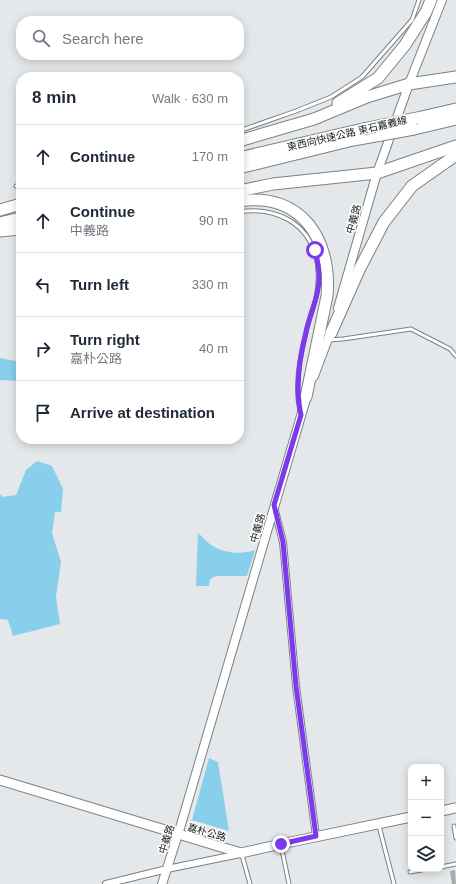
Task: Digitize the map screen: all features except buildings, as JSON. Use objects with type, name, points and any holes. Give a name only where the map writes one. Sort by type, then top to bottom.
[{"type":"highway","points":[[278,128],[342,101],[378,78],[405,45],[426,12],[431,0]]},
{"type":"highway","points":[[244,139],[278,128],[314,119],[368,97],[409,84],[456,77]]},
{"type":"highway","name":"東西向快速公路 東石嘉義線","points":[[244,157],[456,109]]},
{"type":"highway","name":"東西向快速公路 東石嘉義線","points":[[244,167],[354,140],[414,129],[456,119]]},
{"type":"highway","points":[[244,191],[273,184],[377,173],[456,146]]},
{"type":"highway","points":[[306,397],[326,337],[384,222],[412,186],[456,156]]},
{"type":"highway","points":[[244,201],[274,202],[288,208],[300,215],[321,243],[328,282],[324,313],[326,337]]},
{"type":"highway","points":[[0,212],[16,206]]},
{"type":"highway","points":[[0,212],[16,209]]},
{"type":"highway","points":[[0,223],[16,219]]},
{"type":"highway","points":[[0,231],[16,229]]},
{"type":"main road","name":"嘉朴公路","points":[[0,780],[178,835],[242,853],[316,836],[408,818]]},
{"type":"main road","points":[[444,810],[456,808]]},
{"type":"street","name":"中義路","points":[[326,337],[377,173],[409,84],[442,0]]},
{"type":"street","name":"中義路","points":[[162,884],[178,835],[306,397]]},
{"type":"street","points":[[274,505],[283,542],[296,686],[316,836]]},
{"type":"street","points":[[106,884],[242,853]]},
{"type":"lane","points":[[244,129],[331,97],[362,76],[412,20],[419,0]]},
{"type":"lane","points":[[244,211],[258,210],[279,214],[302,231],[315,250],[319,284],[306,332],[298,372],[298,404],[301,415]]},
{"type":"lane","points":[[326,337],[343,340],[411,329],[450,349],[456,356]]},
{"type":"lane","points":[[378,824],[394,884]]},
{"type":"lane","points":[[454,826],[456,838]]},
{"type":"lane","points":[[281,844],[289,884]]},
{"type":"lane","points":[[242,853],[250,884]]},
{"type":"lane","points":[[444,866],[456,864]]},
{"type":"shaded area","points":[[0,358],[16,361],[16,381],[0,380]]},
{"type":"shaded area","points":[[37,461],[52,466],[63,489],[61,512],[55,512],[52,533],[61,562],[56,597],[60,624],[13,636],[8,620],[0,619],[0,494],[3,497],[16,495],[26,470]]},
{"type":"shaded area","points":[[198,533],[211,545],[222,550],[239,553],[255,550],[247,576],[216,576],[210,579],[209,586],[196,586]]},
{"type":"shaded area","points":[[209,758],[218,762],[229,831],[192,820]]},
{"type":"route","points":[[281,844],[316,836],[296,686],[283,542],[274,505],[301,415],[298,404],[298,372],[306,332],[319,284],[315,250]]}]
